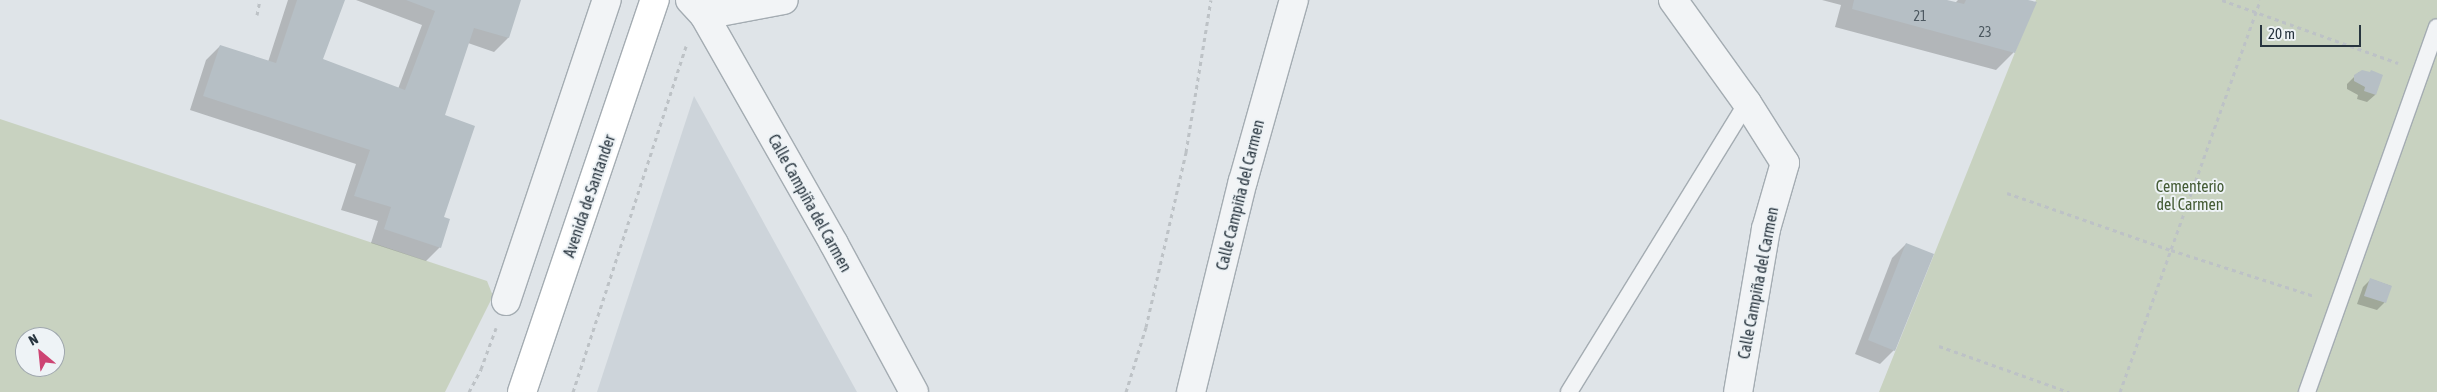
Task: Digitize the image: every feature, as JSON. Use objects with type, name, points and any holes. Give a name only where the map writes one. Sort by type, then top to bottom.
[{"type":"main road","name":"Avenida de Santander","points":[[522,392],[655,0]]},
{"type":"street","points":[[506,301],[607,0]]},
{"type":"street","points":[[697,7],[784,0]]},
{"type":"street","name":"Calle Campiña del Carmen","points":[[1191,392],[1243,181],[1294,0]]},
{"type":"street","name":"Calle Campiña del Carmen","points":[[1673,0],[1747,102],[1785,163],[1766,229],[1738,392]]},
{"type":"street","name":"Calle Campiña del Carmen","points":[[697,7],[834,244],[914,392]]},
{"type":"lane","points":[[2307,392],[2437,28]]},
{"type":"lane","points":[[1569,392],[1747,102]]},
{"type":"path","points":[[257,15],[260,0]]},
{"type":"path","points":[[1126,392],[1146,327],[1186,152],[1211,0]]},
{"type":"path","points":[[2222,0],[2421,71]]},
{"type":"path","points":[[2120,392],[2260,0]]},
{"type":"path","points":[[573,392],[679,72],[697,7]]},
{"type":"path","points":[[2007,193],[2171,250],[2338,304]]},
{"type":"path","points":[[469,392],[481,369],[506,301]]},
{"type":"path","points":[[1939,346],[2070,392]]},
{"type":"shaded area","points":[[694,96],[857,392],[597,392]]},
{"type":"green space","name":"Cementerio del Carmen","points":[[2036,0],[2437,0],[2437,392],[1879,392]]},
{"type":"green space","points":[[0,119],[487,281],[493,296],[445,392],[0,392]]},
{"type":"building","points":[[297,0],[345,0],[323,59],[405,90],[435,11],[406,0],[521,0],[509,38],[474,28],[445,115],[475,126],[444,217],[450,219],[441,248],[384,229],[391,207],[354,196],[370,150],[203,96],[220,45],[276,63]]},
{"type":"building","points":[[1854,0],[1947,0],[1964,4],[1966,0],[2028,0],[2037,2],[2015,53],[1852,9]]},
{"type":"building","points":[[2362,70],[2370,72],[2371,70],[2383,75],[2376,95],[2364,91],[2365,87],[2354,81],[2354,75]]},
{"type":"building","points":[[1906,243],[1934,254],[1895,351],[1868,340]]},
{"type":"building","points":[[2370,278],[2392,286],[2386,303],[2364,296]]}]
